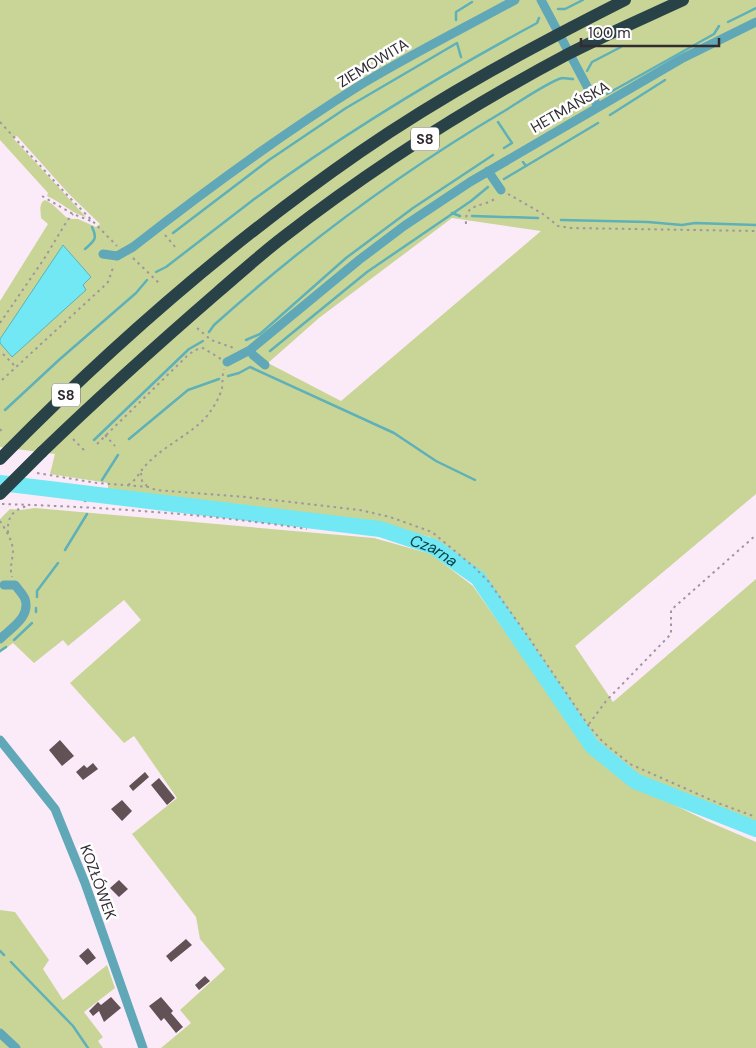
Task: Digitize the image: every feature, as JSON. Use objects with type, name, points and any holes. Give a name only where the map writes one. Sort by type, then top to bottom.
[{"type":"highway","name":"S8","points":[[0,459],[174,295],[301,195],[361,152],[441,100],[559,33],[624,0]]},
{"type":"highway","name":"S8","points":[[0,494],[120,378],[280,240],[380,168],[459,116],[570,54],[683,0]]},
{"type":"street","name":"ZIEMOWITA","points":[[121,254],[134,247],[196,197],[249,158],[364,84],[515,0]]},
{"type":"street","points":[[541,0],[598,107]]},
{"type":"street","name":"HETMAŃSKA","points":[[227,362],[250,350],[338,277],[404,226],[488,172],[681,59],[756,22]]},
{"type":"street","points":[[488,172],[501,190]]},
{"type":"street","points":[[103,254],[121,254]]},
{"type":"street","points":[[250,350],[265,365]]},
{"type":"street","points":[[0,639],[23,617],[26,610],[25,599],[15,585],[4,585]]},
{"type":"street","name":"KOZŁÓWEK","points":[[0,740],[55,808],[85,883],[144,1048]]},
{"type":"street","points":[[0,1034],[16,1048]]},
{"type":"path","points":[[0,122],[93,221],[121,254],[160,284]]},
{"type":"path","points":[[466,224],[467,213],[470,209],[491,202],[501,190],[558,226],[571,228],[756,231]]},
{"type":"path","points":[[42,196],[73,214],[93,221]]},
{"type":"path","points":[[0,323],[73,214]]},
{"type":"path","points":[[165,235],[176,248]]},
{"type":"path","points":[[2,380],[108,282],[121,254]]},
{"type":"path","points":[[197,328],[211,340],[239,350],[250,350]]},
{"type":"path","points":[[97,444],[165,376],[195,350],[203,348],[227,362],[222,374],[222,389],[210,413],[200,423],[158,453],[146,465],[135,481],[128,485]]},
{"type":"path","points":[[3,354],[16,367]]},
{"type":"path","points":[[0,430],[4,434]]},
{"type":"path","points":[[106,435],[115,446]]},
{"type":"path","points":[[73,439],[84,450]]},
{"type":"path","points":[[35,473],[156,490],[256,498],[360,510],[390,517],[432,532],[489,582],[528,635],[588,724],[603,742],[630,764],[718,803],[756,817]]},
{"type":"path","points":[[141,473],[142,481],[149,488]]},
{"type":"path","points":[[0,504],[78,507],[266,523],[308,529]]},
{"type":"path","points":[[15,585],[10,572],[13,551],[9,536],[9,518],[13,511],[18,508],[32,505]]},
{"type":"path","points":[[0,521],[9,536]]},
{"type":"path","points":[[588,724],[606,702],[672,634],[671,610],[756,535]]},
{"type":"green space","points":[[0,0],[756,0],[756,494],[575,646],[613,702],[756,579],[756,823],[638,775],[599,742],[479,573],[430,537],[387,525],[108,490],[108,483],[50,474],[55,454],[0,447],[0,301],[48,224],[41,218],[41,204],[45,200],[66,217],[78,219],[96,227],[100,224],[69,194],[17,136],[13,138],[86,217],[47,196],[48,193],[0,140]],"holes":[[[452,218],[541,231],[341,401],[268,363],[319,318]]]},
{"type":"green space","points":[[35,508],[374,538],[431,554],[473,586],[588,750],[638,787],[707,821],[756,842],[756,1048],[161,1048],[191,1023],[180,1010],[225,969],[200,939],[196,917],[132,834],[177,798],[134,736],[124,743],[70,683],[141,620],[124,600],[68,646],[63,640],[34,663],[13,643],[0,653],[0,519],[10,509]]},
{"type":"green space","points":[[0,910],[15,912],[49,960],[43,969],[63,1000],[107,965],[115,988],[84,1012],[103,1037],[98,1041],[103,1048],[0,1048]]},
{"type":"water","points":[[63,245],[91,277],[83,285],[86,290],[12,357],[0,343],[0,339]]},
{"type":"building","points":[[60,740],[74,756],[62,766],[49,750]]},
{"type":"building","points":[[93,763],[98,769],[83,780],[76,772],[84,765],[87,768]]},
{"type":"building","points":[[145,772],[149,777],[133,791],[129,786]]},
{"type":"building","points":[[159,778],[175,798],[167,805],[151,785]]},
{"type":"building","points":[[122,800],[132,811],[122,821],[111,809]]},
{"type":"building","points":[[119,880],[128,889],[119,897],[110,888]]},
{"type":"building","points":[[186,939],[192,945],[171,962],[166,956]]},
{"type":"building","points":[[88,948],[96,958],[87,965],[79,956]]},
{"type":"building","points":[[205,976],[210,981],[199,990],[195,985]]},
{"type":"building","points":[[111,997],[121,1008],[104,1022],[99,1011],[93,1016],[89,1011],[98,1002],[101,1005]]},
{"type":"building","points":[[161,997],[183,1027],[176,1033],[164,1018],[161,1021],[149,1006]]},
{"type":"waterway","points":[[558,9],[565,9],[583,0]]},
{"type":"waterway","points":[[456,20],[456,12],[472,2]]},
{"type":"waterway","points":[[728,22],[756,8]]},
{"type":"waterway","points":[[156,272],[166,267],[253,200],[322,152],[428,85],[537,23],[539,18]]},
{"type":"waterway","points":[[607,94],[714,34],[719,26]]},
{"type":"waterway","points":[[173,233],[269,160],[346,108],[457,43],[461,57]]},
{"type":"waterway","points":[[587,71],[592,62],[621,47]]},
{"type":"waterway","points":[[209,332],[214,325],[283,266],[354,210],[391,184],[429,158],[542,88],[562,78],[573,79]]},
{"type":"waterway","points":[[610,115],[665,80]]},
{"type":"waterway","points":[[498,122],[512,143],[504,148]]},
{"type":"waterway","points":[[526,166],[598,123]]},
{"type":"waterway","points":[[246,340],[260,334],[346,258],[413,208],[493,155]]},
{"type":"waterway","points":[[504,179],[526,166],[523,162]]},
{"type":"waterway","points":[[270,351],[367,272],[471,201],[488,187]]},
{"type":"waterway","points":[[452,213],[460,216]]},
{"type":"waterway","points":[[472,216],[538,218]]},
{"type":"waterway","points":[[561,220],[648,222],[682,225],[695,223],[756,225]]},
{"type":"waterway","points":[[85,249],[95,237],[92,227]]},
{"type":"waterway","points":[[5,410],[136,293],[147,280]]},
{"type":"waterway","points":[[94,440],[189,349],[203,341]]},
{"type":"waterway","points":[[228,376],[250,367],[394,433],[436,461],[475,480]]},
{"type":"waterway","points":[[129,439],[188,390],[219,379]]},
{"type":"waterway","points":[[102,480],[118,455]]},
{"type":"waterway","name":"Czarna","points":[[0,483],[380,529],[434,547],[478,578],[592,746],[635,781],[756,829]]},
{"type":"waterway","name":"Czarna","points":[[85,501],[100,491]]},
{"type":"waterway","points":[[65,550],[87,514]]},
{"type":"waterway","points":[[37,597],[37,591],[58,563]]},
{"type":"waterway","points":[[14,640],[32,623]]},
{"type":"waterway","points":[[0,651],[6,647]]},
{"type":"waterway","points":[[0,951],[4,955]]},
{"type":"waterway","points":[[11,962],[73,1026],[88,1048]]}]
